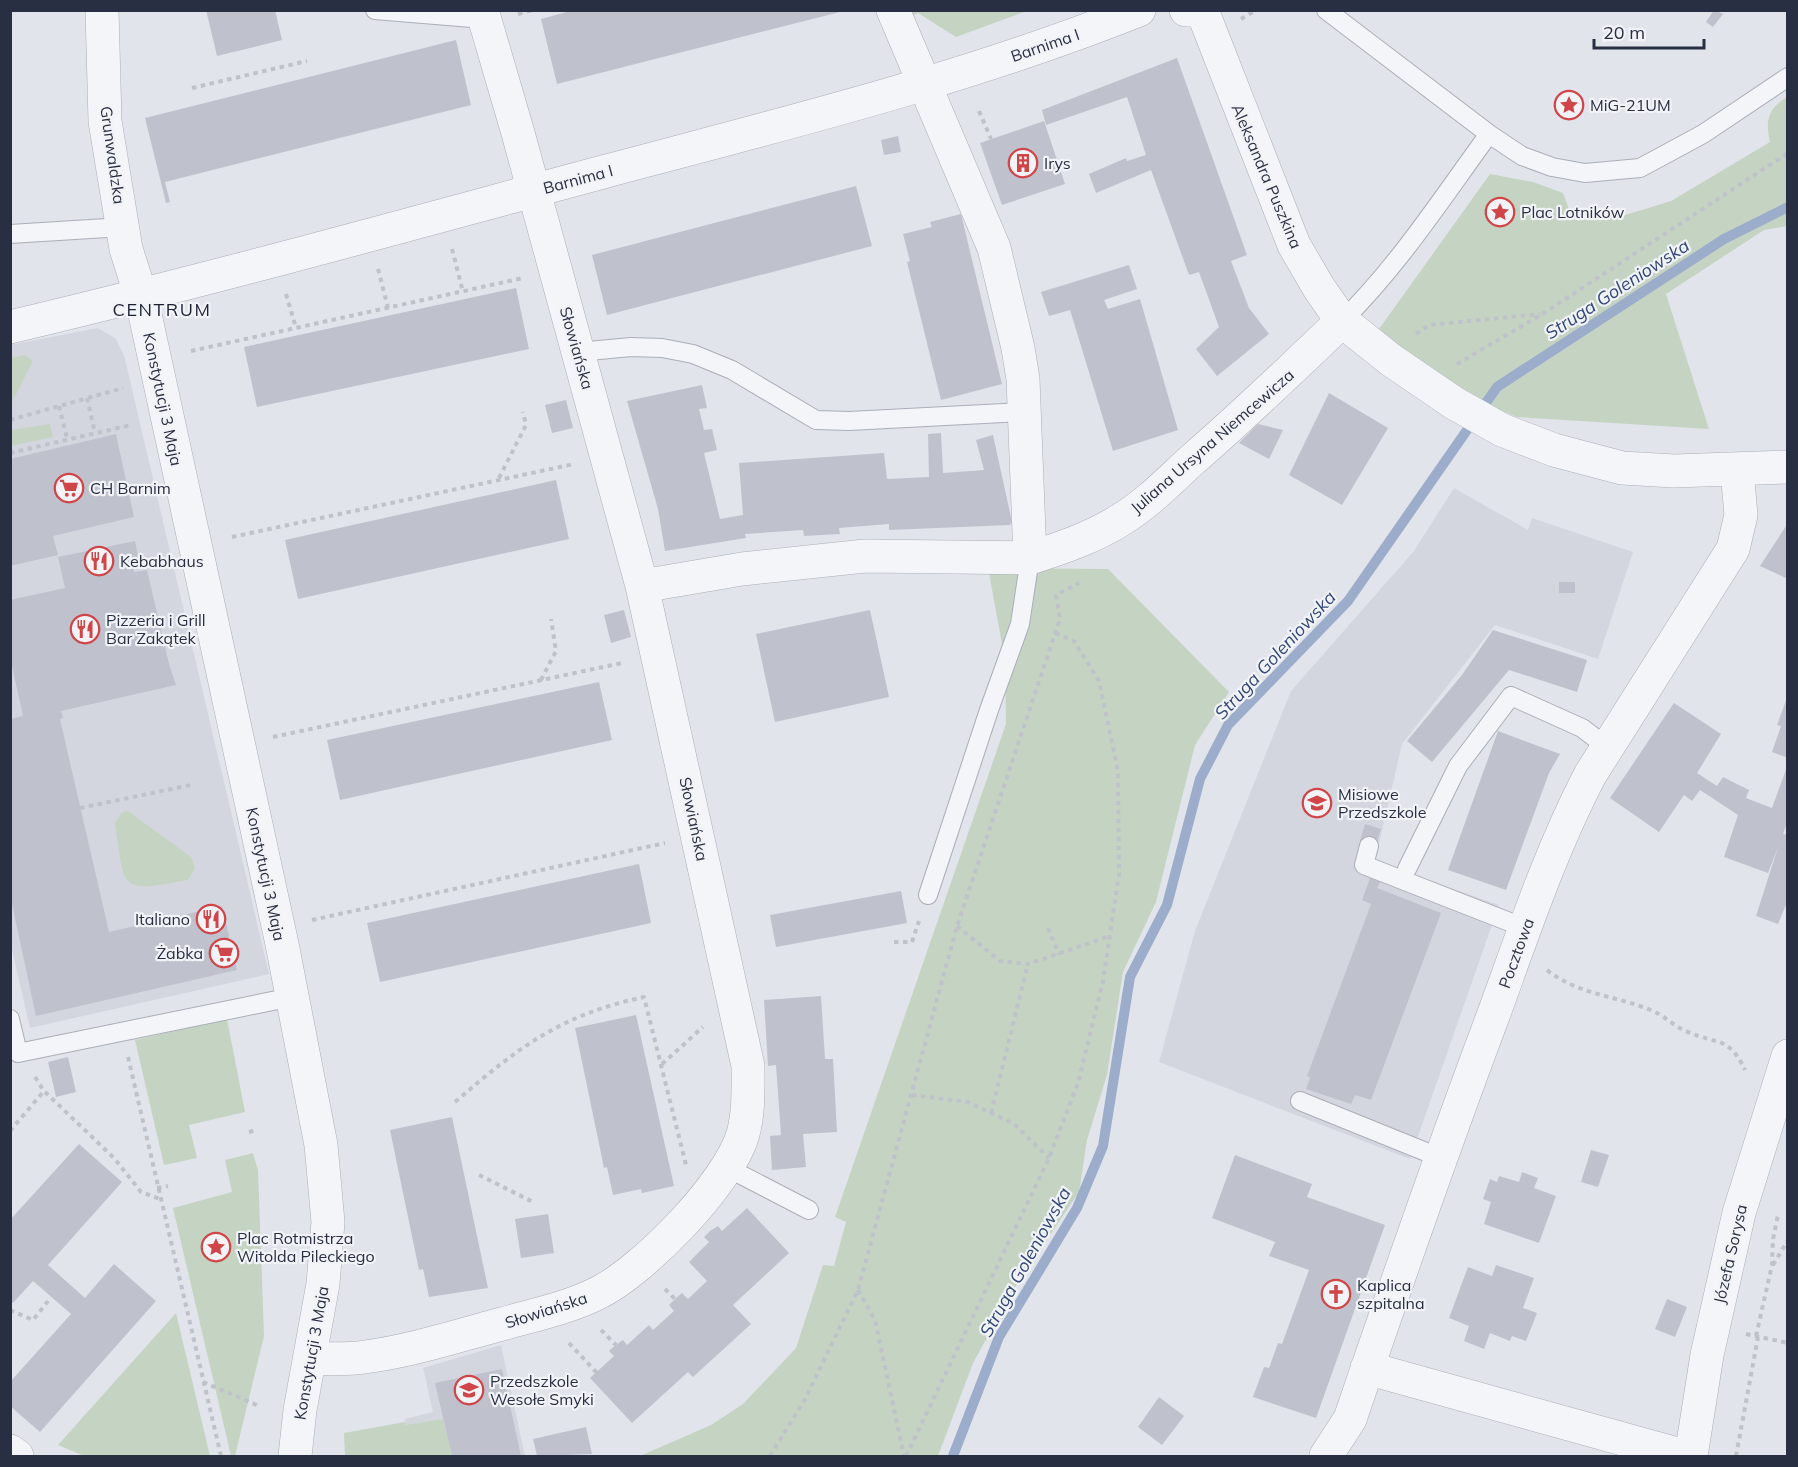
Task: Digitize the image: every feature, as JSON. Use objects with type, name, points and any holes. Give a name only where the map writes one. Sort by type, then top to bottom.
[{"type":"street","name":"Grunwaldzka","points":[[102,10],[105,121],[126,249],[141,296]]},
{"type":"street","points":[[893,10],[922,84],[994,248],[1018,348],[1024,412],[1030,558]]},
{"type":"street","name":"Barnima I","points":[[10,327],[141,296],[922,84],[968,71],[1139,10]]},
{"type":"street","points":[[1186,10],[1200,10]]},
{"type":"street","name":"Aleksandra Puszkina","points":[[1200,10],[1290,236],[1319,288],[1342,321],[1391,360],[1454,403],[1502,430],[1554,450],[1622,468],[1737,471],[1788,467]]},
{"type":"street","name":"Słowiańska","points":[[310,1359],[364,1358],[426,1344],[527,1317],[599,1292],[635,1266],[675,1228],[728,1168],[743,1134],[748,1098],[748,1066],[642,586],[483,15]]},
{"type":"street","name":"Konstytucji 3 Maja","points":[[141,296],[292,997],[321,1145],[328,1222],[323,1284],[295,1456]]},
{"type":"street","name":"Juliana Ursyna Niemcewicza","points":[[642,586],[742,569],[865,556],[1030,558],[1090,537],[1132,512],[1268,394],[1342,321]]},
{"type":"street","name":"Pocztowa","points":[[1326,1456],[1350,1419],[1441,1158],[1525,928],[1572,809],[1607,747],[1733,549],[1741,515],[1737,471]]},
{"type":"street","name":"Józefa Sorysa","points":[[1690,1456],[1707,1355],[1736,1225],[1788,1056]]},
{"type":"street","points":[[1367,1368],[1684,1456]]},
{"type":"street","points":[[10,1451],[17,1456]]},
{"type":"lane","points":[[375,10],[483,15]]},
{"type":"lane","points":[[1326,10],[1489,134],[1522,156],[1552,167],[1585,173],[1640,168],[1703,134],[1788,76]]},
{"type":"lane","points":[[1342,321],[1401,255],[1489,134]]},
{"type":"lane","points":[[10,234],[123,227]]},
{"type":"lane","points":[[578,352],[631,347],[662,348],[693,354],[732,370],[816,420],[849,421],[1024,412]]},
{"type":"lane","points":[[928,895],[988,710],[1020,624],[1030,558]]},
{"type":"lane","points":[[1407,869],[1458,766],[1511,696],[1582,728],[1607,747]]},
{"type":"lane","points":[[1369,846],[1364,865],[1525,928]]},
{"type":"lane","points":[[10,1019],[18,1053],[292,997]]},
{"type":"lane","points":[[1300,1101],[1441,1158]]},
{"type":"lane","points":[[728,1168],[809,1210]]},
{"type":"path","points":[[1237,21],[1256,10]]},
{"type":"path","points":[[192,88],[307,61]]},
{"type":"path","points":[[979,111],[991,139]]},
{"type":"path","points":[[1449,368],[1544,313],[1788,153]]},
{"type":"path","points":[[452,249],[463,292]]},
{"type":"path","points":[[378,269],[388,308]]},
{"type":"path","points":[[191,351],[524,278]]},
{"type":"path","points":[[286,293],[296,328]]},
{"type":"path","points":[[1391,360],[1410,338],[1429,325],[1544,313]]},
{"type":"path","points":[[10,420],[123,388]]},
{"type":"path","points":[[87,398],[95,433]]},
{"type":"path","points":[[59,406],[67,438]]},
{"type":"path","points":[[499,479],[526,424],[523,412]]},
{"type":"path","points":[[10,453],[130,425]]},
{"type":"path","points":[[232,537],[573,464]]},
{"type":"path","points":[[770,1456],[804,1401],[858,1290],[957,926],[1059,619],[1056,595],[1079,583]]},
{"type":"path","points":[[541,681],[556,651],[551,619]]},
{"type":"path","points":[[905,1456],[1049,1158],[1078,1083],[1103,981],[1119,874],[1118,771],[1099,681],[1074,641],[1055,633]]},
{"type":"path","points":[[273,737],[624,663]]},
{"type":"path","points":[[80,808],[191,785]]},
{"type":"path","points":[[311,920],[666,843]]},
{"type":"path","points":[[957,926],[1000,960],[1028,964],[1110,936]]},
{"type":"path","points":[[1048,928],[1059,955]]},
{"type":"path","points":[[894,942],[912,942]]},
{"type":"path","points":[[991,1113],[1028,964]]},
{"type":"path","points":[[1541,966],[1567,985],[1656,1013],[1688,1032],[1728,1044],[1740,1057],[1770,1114]]},
{"type":"path","points":[[454,1102],[523,1046],[568,1020],[606,1005],[644,997],[687,1172]]},
{"type":"path","points":[[662,1064],[709,1019]]},
{"type":"path","points":[[18,1053],[45,1091],[114,1158],[141,1192],[160,1199]]},
{"type":"path","points":[[128,1056],[221,1456]]},
{"type":"path","points":[[10,1131],[45,1091]]},
{"type":"path","points":[[912,1095],[968,1102],[1014,1124],[1049,1158]]},
{"type":"path","points":[[249,1132],[257,1130]]},
{"type":"path","points":[[479,1175],[533,1202]]},
{"type":"path","points":[[157,1188],[168,1186]]},
{"type":"path","points":[[1736,1456],[1772,1265],[1773,1239],[1780,1204]]},
{"type":"path","points":[[1772,1265],[1788,1240]]},
{"type":"path","points":[[858,1290],[875,1320],[905,1456]]},
{"type":"path","points":[[10,1310],[33,1320],[48,1301]]},
{"type":"path","points":[[581,1356],[597,1372]]},
{"type":"path","points":[[203,1382],[259,1406]]},
{"type":"shaded area","points":[[98,328],[115,338],[124,355],[269,974],[30,1028],[10,941],[10,345]]},
{"type":"shaded area","name":"Misiowe Przedszkole","points":[[1454,488],[1528,530],[1532,518],[1633,552],[1598,659],[1495,625],[1402,744],[1375,861],[1499,905],[1410,1159],[1159,1062],[1195,931],[1291,691],[1414,551]]},
{"type":"shaded area","name":"Przedszkole Wesołe Smyki","points":[[501,1345],[525,1456],[412,1456],[405,1419],[433,1412],[423,1368]]},
{"type":"green space","points":[[905,11],[1027,11],[956,37],[918,13],[908,18]]},
{"type":"green space","points":[[1787,97],[1787,226],[1764,230],[1666,294],[1709,429],[1517,417],[1445,388],[1374,336],[1490,174],[1533,182],[1563,193],[1573,220],[1622,216],[1671,201],[1770,142],[1768,121],[1772,111]]},
{"type":"green space","points":[[25,355],[33,361],[11,404],[11,358]]},
{"type":"green space","points":[[50,424],[53,437],[11,446],[11,430]]},
{"type":"green space","points":[[988,568],[1108,569],[1229,692],[1195,745],[1156,902],[1123,972],[1107,1075],[1087,1140],[1079,1192],[1017,1284],[973,1363],[938,1456],[640,1456],[711,1425],[743,1404],[796,1348],[823,1265],[834,1266],[846,1222],[835,1217],[1006,724],[1005,660]]},
{"type":"green space","points":[[128,811],[191,857],[195,868],[188,880],[148,886],[137,886],[129,882],[121,862],[115,823],[122,812]]},
{"type":"green space","points":[[227,1019],[245,1112],[189,1125],[197,1158],[164,1165],[135,1040]]},
{"type":"green space","points":[[253,1153],[258,1170],[264,1336],[235,1456],[231,1456],[173,1208],[232,1192],[225,1160]]},
{"type":"green space","points":[[176,1313],[210,1456],[84,1456],[58,1445]]},
{"type":"green space","points":[[443,1419],[452,1456],[345,1456],[344,1433],[405,1422],[406,1425]]},
{"type":"building","points":[[206,10],[275,10],[282,40],[217,56]]},
{"type":"building","points":[[574,10],[844,11],[557,84],[541,19]]},
{"type":"building","points":[[1714,10],[1723,14],[1713,27],[1706,22]]},
{"type":"building","points":[[456,40],[471,105],[165,182],[170,202],[166,203],[145,118]]},
{"type":"building","points":[[1177,58],[1247,255],[1231,261],[1249,308],[1269,334],[1217,376],[1196,349],[1219,327],[1199,272],[1189,275],[1151,170],[1096,193],[1089,174],[1126,158],[1127,161],[1146,155],[1127,97],[1046,125],[1042,110]]},
{"type":"building","name":"Irys","points":[[1044,121],[1065,184],[1002,205],[980,143]]},
{"type":"building","points":[[898,136],[901,152],[884,155],[881,140]]},
{"type":"building","points":[[856,186],[872,246],[607,315],[592,255]]},
{"type":"building","points":[[961,214],[1002,384],[941,400],[907,262],[910,261],[903,234],[932,227],[930,222]]},
{"type":"building","points":[[1129,265],[1137,289],[1104,300],[1108,309],[1140,299],[1178,430],[1113,451],[1070,310],[1049,316],[1041,292]]},
{"type":"building","points":[[516,288],[529,349],[257,407],[244,347]]},
{"type":"building","points":[[702,385],[707,408],[699,409],[704,430],[712,429],[717,450],[704,453],[720,519],[743,515],[739,463],[884,453],[887,479],[929,477],[928,434],[941,433],[943,473],[984,470],[976,440],[993,435],[1012,522],[1010,525],[889,530],[889,524],[839,528],[840,534],[804,536],[803,530],[745,534],[746,538],[665,551],[658,509],[627,401]]},
{"type":"building","points":[[1329,393],[1388,428],[1342,505],[1289,475]]},
{"type":"building","points":[[566,400],[573,428],[552,433],[545,405]]},
{"type":"building","points":[[1258,424],[1283,430],[1269,459],[1239,443]]},
{"type":"building","name":"CH Barnim","points":[[116,434],[134,517],[53,536],[58,555],[10,566],[10,459]]},
{"type":"building","points":[[556,480],[569,539],[298,599],[285,540]]},
{"type":"building","points":[[1788,523],[1788,579],[1760,566]]},
{"type":"building","points":[[135,541],[140,564],[133,566],[134,572],[147,570],[176,685],[61,711],[63,718],[60,719],[109,932],[222,906],[237,970],[36,1016],[10,895],[10,719],[23,716],[10,657],[10,600],[65,588],[58,557]]},
{"type":"building","points":[[1559,582],[1575,582],[1575,593],[1559,593]]},
{"type":"building","points":[[624,610],[631,637],[611,643],[604,615]]},
{"type":"building","points":[[870,610],[889,697],[775,722],[756,634]]},
{"type":"building","points":[[1493,630],[1587,660],[1577,692],[1509,670],[1432,762],[1407,741],[1462,675]]},
{"type":"building","points":[[599,682],[612,740],[340,800],[327,740]]},
{"type":"building","points":[[1788,695],[1788,758],[1772,752],[1781,726],[1777,725]]},
{"type":"building","points":[[1674,703],[1721,734],[1697,773],[1717,786],[1723,777],[1749,790],[1746,798],[1772,808],[1788,764],[1788,820],[1783,834],[1788,835],[1788,900],[1778,924],[1756,916],[1778,847],[1768,873],[1724,857],[1738,815],[1700,790],[1692,801],[1684,795],[1659,832],[1610,798]]},
{"type":"building","points":[[1498,731],[1560,754],[1549,773],[1506,890],[1448,870]]},
{"type":"building","points":[[1365,824],[1381,829],[1376,846],[1360,841]]},
{"type":"building","points":[[639,864],[651,923],[380,982],[367,923]]},
{"type":"building","points":[[1370,878],[1380,882],[1377,888],[1441,913],[1371,1100],[1355,1095],[1351,1104],[1306,1089],[1310,1078],[1307,1076],[1371,904],[1362,900]]},
{"type":"building","points":[[901,891],[907,923],[776,947],[770,915]]},
{"type":"building","points":[[821,996],[825,1059],[833,1059],[837,1132],[803,1134],[806,1167],[772,1170],[770,1136],[781,1135],[776,1065],[768,1066],[764,1000]]},
{"type":"building","points":[[636,1015],[674,1186],[642,1193],[641,1189],[613,1195],[607,1167],[604,1168],[575,1028]]},
{"type":"building","points":[[68,1057],[76,1092],[56,1097],[48,1062]]},
{"type":"building","points":[[452,1117],[488,1288],[429,1297],[423,1269],[419,1270],[390,1130]]},
{"type":"building","points":[[79,1144],[122,1182],[48,1265],[85,1298],[114,1264],[156,1301],[40,1432],[10,1406],[10,1382],[71,1314],[33,1281],[13,1303],[10,1301],[10,1220]]},
{"type":"building","points":[[1591,1150],[1609,1155],[1598,1187],[1581,1182]]},
{"type":"building","points":[[1235,1155],[1312,1184],[1307,1197],[1385,1225],[1316,1418],[1253,1397],[1264,1367],[1269,1368],[1278,1343],[1282,1344],[1309,1270],[1269,1256],[1275,1242],[1212,1218]]},
{"type":"building","points":[[1522,1172],[1538,1178],[1534,1188],[1556,1196],[1539,1243],[1484,1224],[1491,1202],[1483,1199],[1490,1179],[1497,1182],[1499,1176],[1519,1182]]},
{"type":"building","points":[[747,1208],[789,1253],[733,1305],[751,1324],[693,1377],[688,1372],[632,1423],[590,1378],[614,1356],[609,1351],[616,1345],[623,1340],[627,1345],[649,1325],[653,1330],[674,1311],[669,1305],[675,1299],[682,1293],[688,1299],[707,1281],[689,1262],[709,1242],[704,1237],[710,1231],[718,1226],[722,1231]]},
{"type":"building","points":[[548,1214],[554,1253],[521,1258],[515,1219]]},
{"type":"building","points":[[1496,1265],[1534,1278],[1523,1308],[1537,1313],[1526,1341],[1512,1336],[1510,1341],[1490,1333],[1484,1349],[1464,1341],[1469,1326],[1449,1318],[1468,1267],[1492,1276]]},
{"type":"building","points":[[1667,1299],[1687,1307],[1675,1337],[1655,1329]]},
{"type":"building","points":[[502,1369],[521,1456],[452,1456],[435,1383]]},
{"type":"building","points":[[1159,1397],[1184,1416],[1162,1445],[1138,1427]]},
{"type":"building","points":[[586,1427],[592,1454],[537,1456],[533,1439]]},
{"type":"waterway","name":"Struga Goleniowska","points":[[953,1456],[999,1337],[1077,1208],[1103,1146],[1130,977],[1167,905],[1200,779],[1228,725],[1348,601],[1497,387],[1724,239],[1788,207]]},
{"type":"place","name":"MiG-21UM","points":[[1569,105]]},
{"type":"place","name":"Irys","points":[[1023,163]]},
{"type":"place","name":"Plac Lotników","points":[[1500,212]]},
{"type":"place","name":"CH Barnim","points":[[69,488]]},
{"type":"place","name":"Kebabhaus","points":[[99,561]]},
{"type":"place","name":"Pizzeria i Grill Bar Zakątek","points":[[85,629]]},
{"type":"place","name":"Misiowe Przedszkole","points":[[1317,803]]},
{"type":"place","name":"Italiano","points":[[211,919]]},
{"type":"place","name":"Żabka","points":[[224,953]]},
{"type":"place","name":"Plac Rotmistrza Witolda Pileckiego","points":[[216,1247]]},
{"type":"place","name":"Kaplica szpitalna","points":[[1336,1294]]},
{"type":"place","name":"Przedszkole Wesołe Smyki","points":[[469,1390]]},
{"type":"district","name":"CENTRUM","points":[[162,309]]}]
